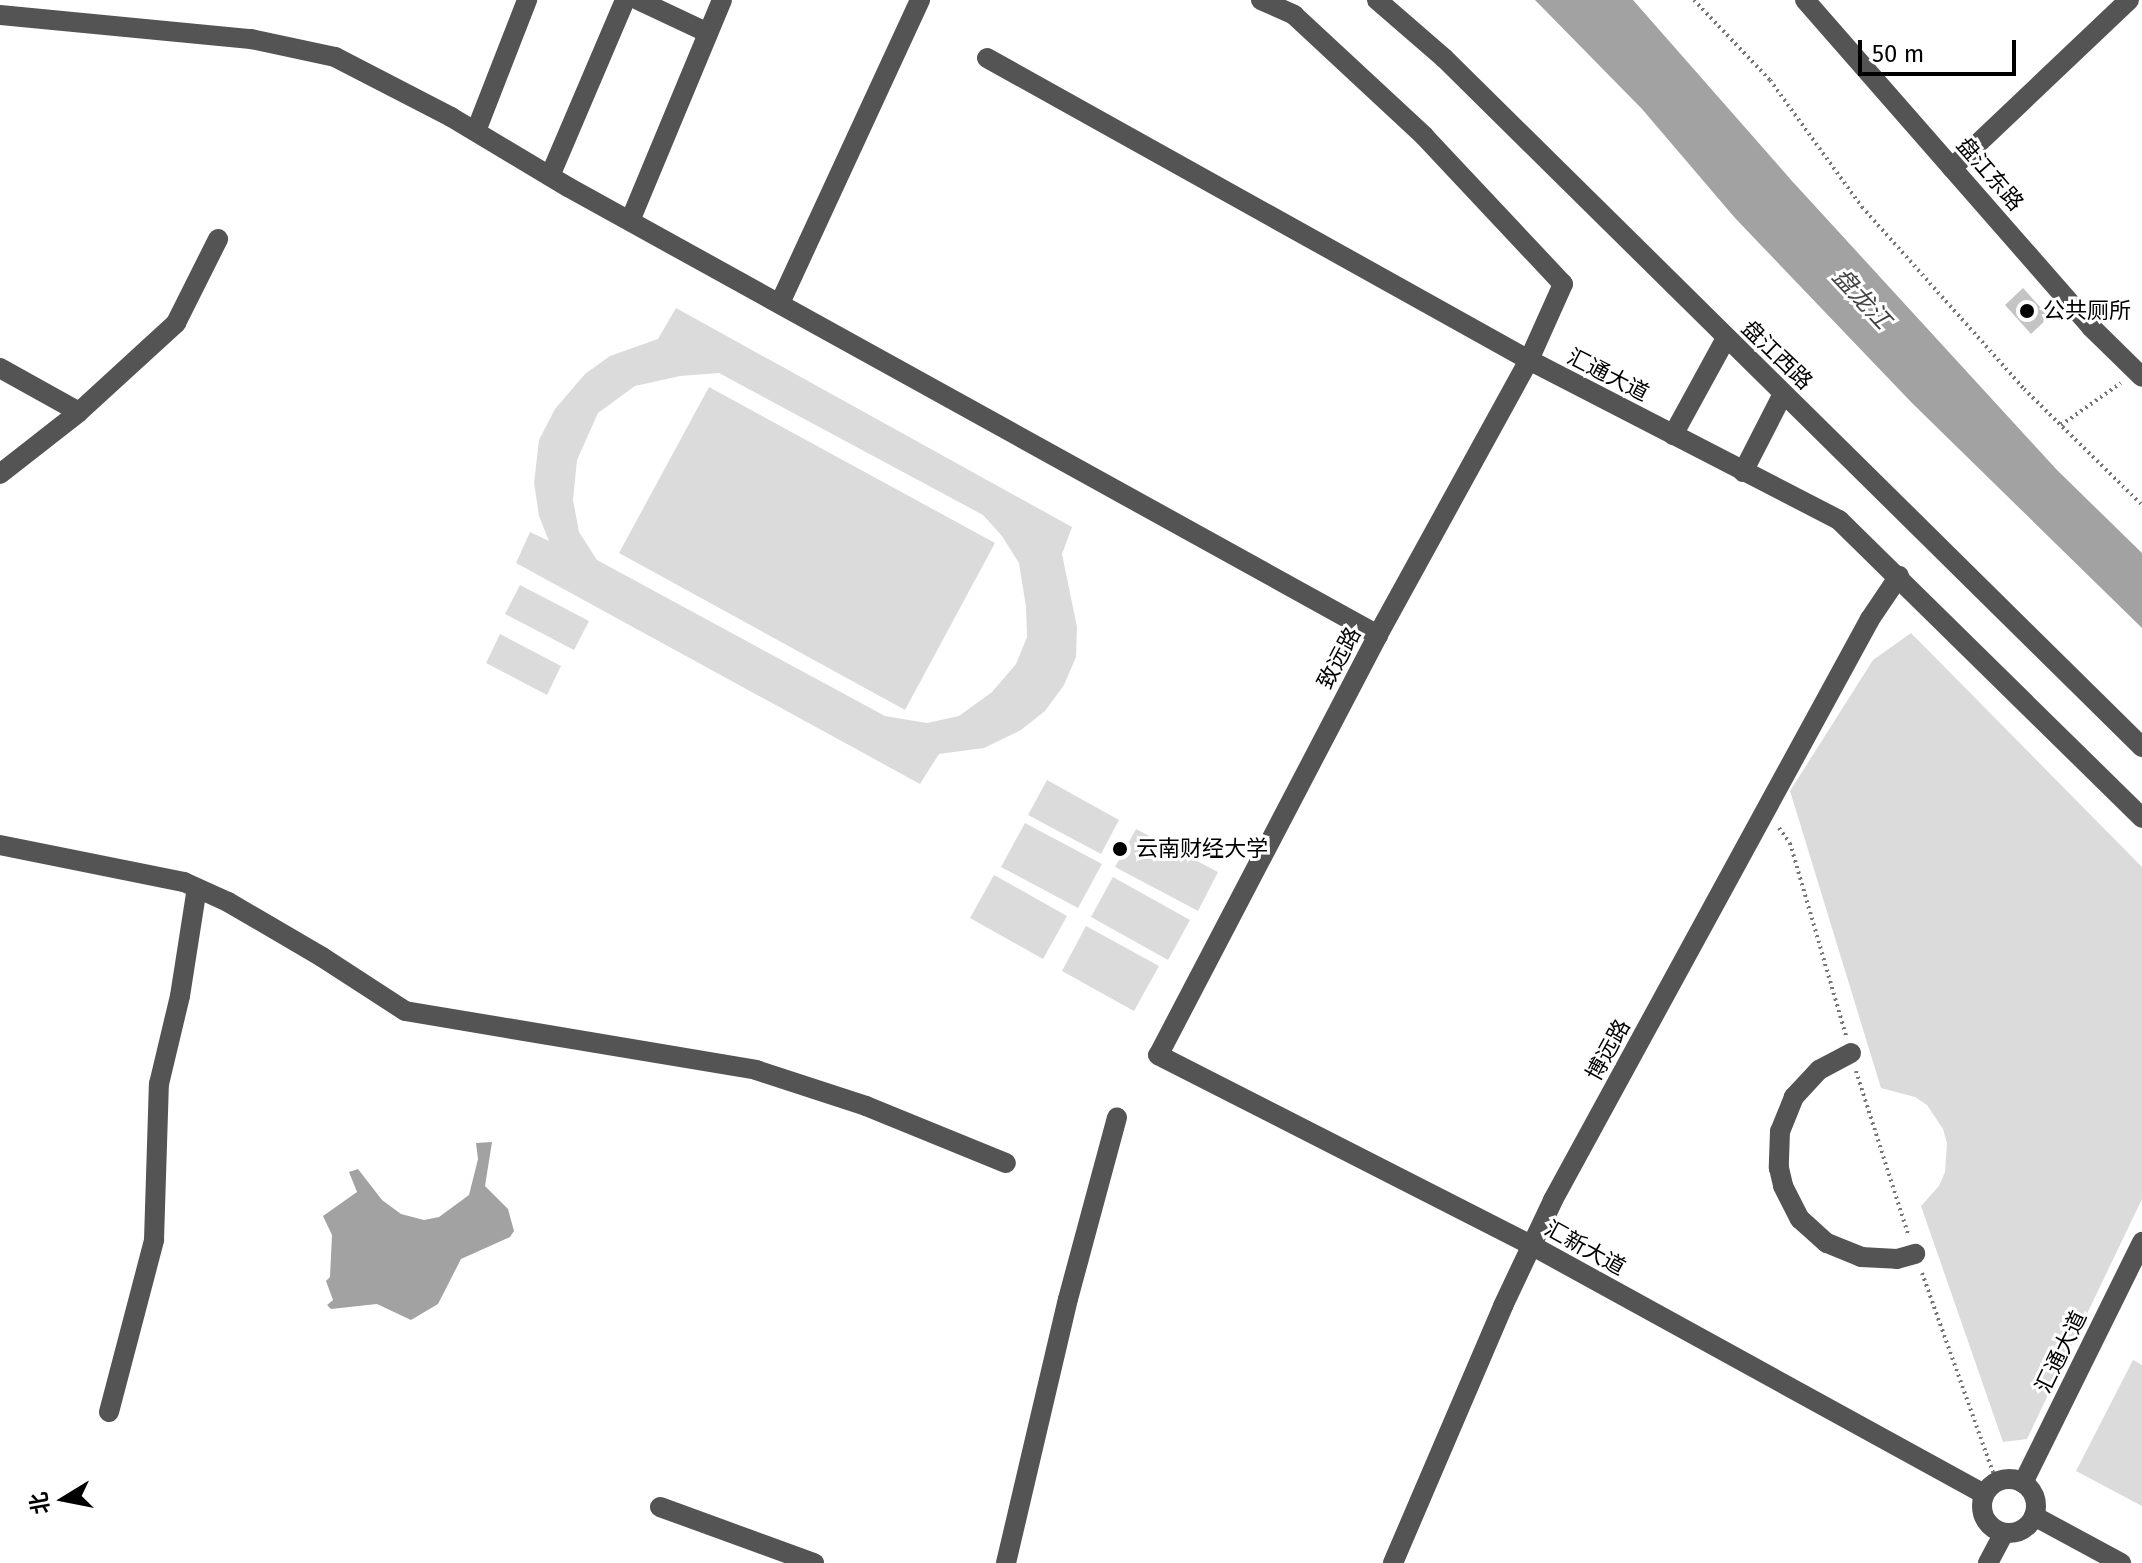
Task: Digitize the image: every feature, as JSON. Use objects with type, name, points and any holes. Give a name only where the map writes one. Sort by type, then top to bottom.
[{"type":"street","points":[[476,131],[527,0]]},
{"type":"street","points":[[550,176],[625,0]]},
{"type":"street","points":[[638,0],[708,33]]},
{"type":"street","points":[[630,221],[722,0]]},
{"type":"street","points":[[780,303],[920,0]]},
{"type":"street","name":"致远路","points":[[1158,1055],[1378,635],[1529,360],[1563,284],[1424,136],[1294,15],[1261,0]]},
{"type":"street","name":"盘江西路","points":[[1377,0],[1444,58],[2142,747]]},
{"type":"street","name":"盘江东路","points":[[1805,0],[2091,327],[2140,375]]},
{"type":"street","points":[[1952,168],[2129,0]]},
{"type":"street","points":[[0,15],[251,39],[316,50],[476,131],[630,221],[1378,635]]},
{"type":"street","name":"汇通大道","points":[[987,58],[1529,360],[1839,520],[2142,818]]},
{"type":"street","points":[[0,474],[79,412],[176,323],[218,239]]},
{"type":"street","points":[[1673,435],[1726,338]]},
{"type":"street","points":[[0,368],[79,412]]},
{"type":"street","points":[[1743,472],[1783,394]]},
{"type":"street","name":"博远路","points":[[1393,1563],[1531,1245],[1870,619],[1899,576]]},
{"type":"street","points":[[0,845],[184,882],[322,957],[405,1011],[756,1070],[866,1106],[1006,1163]]},
{"type":"street","points":[[109,1412],[154,1240],[159,1084],[180,996],[197,888]]},
{"type":"street","points":[[1851,1053],[1819,1070],[1794,1097],[1779,1140],[1783,1186],[1800,1219],[1835,1247],[1879,1259],[1915,1254]]},
{"type":"street","name":"汇新大道","points":[[1158,1055],[1531,1245],[1990,1488]]},
{"type":"street","points":[[1006,1563],[1068,1299],[1117,1118]]},
{"type":"street","name":"汇通大道","points":[[2023,1483],[2142,1242]]},
{"type":"street","points":[[2005,1478],[2023,1483],[2034,1497],[2034,1516],[2022,1530],[2004,1533],[1987,1523],[1981,1504],[1990,1488],[2005,1478]]},
{"type":"street","points":[[660,1507],[814,1563]]},
{"type":"street","points":[[2034,1516],[2121,1563]]},
{"type":"street","points":[[1988,1563],[2004,1533]]},
{"type":"path","points":[[1694,0],[1770,80],[1862,207],[2024,389],[2142,505]]},
{"type":"path","points":[[2061,425],[2140,375]]},
{"type":"path","points":[[1766,810],[1790,843],[1851,1053],[1990,1488]]},
{"type":"shaded area","points":[[676,308],[1072,527],[1062,554],[1077,627],[1076,657],[1064,685],[1045,711],[1021,730],[984,748],[939,754],[920,784],[516,563],[530,532],[549,541],[539,516],[534,483],[539,440],[555,409],[585,374],[610,356],[658,339]],"holes":[[[719,373],[983,515],[1002,536],[1019,563],[1027,637],[1016,664],[992,692],[959,716],[927,723],[885,716],[597,560],[579,532],[573,500],[577,460],[598,413],[635,386],[680,376]]]},
{"type":"shaded area","points":[[709,387],[995,543],[905,710],[619,553]]},
{"type":"shaded area","points":[[520,585],[589,621],[574,650],[505,614]]},
{"type":"shaded area","points":[[1911,633],[2142,867],[2142,1199],[2027,1439],[2003,1442],[1921,1206],[1939,1186],[1945,1172],[1947,1143],[1943,1129],[1927,1105],[1915,1097],[1881,1088],[1790,791],[1873,660]]},
{"type":"shaded area","points":[[500,634],[561,666],[547,695],[486,663]]},
{"type":"shaded area","points":[[1047,780],[1119,820],[1101,854],[1028,815]]},
{"type":"shaded area","points":[[1025,823],[1102,864],[1078,908],[1001,867]]},
{"type":"shaded area","points":[[1136,829],[1218,872],[1198,911],[1115,867]]},
{"type":"shaded area","points":[[994,875],[1067,916],[1043,959],[970,918]]},
{"type":"shaded area","points":[[1113,877],[1190,920],[1168,960],[1091,917]]},
{"type":"shaded area","points":[[1086,926],[1159,966],[1134,1011],[1062,971]]},
{"type":"shaded area","points":[[2133,1360],[2142,1365],[2142,1506],[2076,1471]]},
{"type":"water","name":"盘龙江","points":[[1535,0],[1633,0],[1792,181],[2057,470],[2142,553],[2142,628],[1912,403],[1735,218],[1642,109]]},
{"type":"water","points":[[492,1142],[485,1186],[508,1209],[514,1231],[510,1237],[461,1259],[438,1304],[411,1320],[377,1304],[331,1309],[327,1305],[333,1300],[326,1281],[330,1277],[332,1235],[323,1216],[357,1192],[349,1172],[358,1169],[382,1200],[401,1214],[424,1220],[439,1217],[469,1195],[478,1159],[476,1143]]},
{"type":"building","name":"公共厕所","points":[[2023,288],[2049,317],[2031,334],[2005,305]]},
{"type":"place","name":"公共厕所","points":[[2027,311]]},
{"type":"place","name":"云南财经大学","points":[[1120,849]]}]
